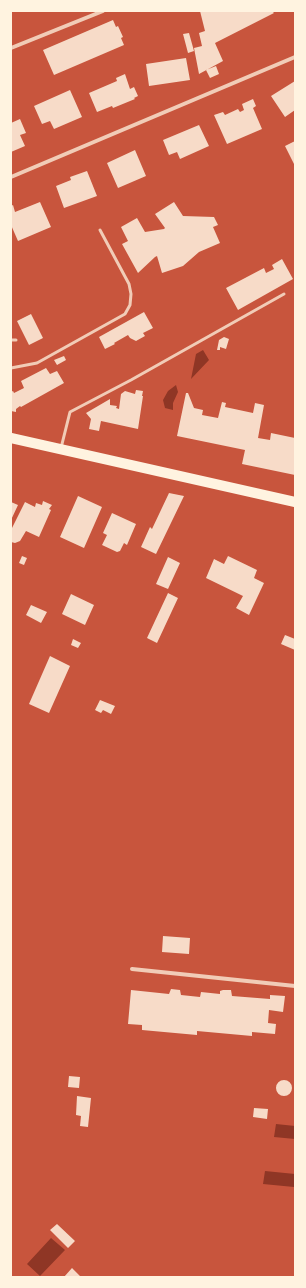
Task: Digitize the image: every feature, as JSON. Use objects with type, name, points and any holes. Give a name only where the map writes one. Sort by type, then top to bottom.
[{"type":"main road","points":[[11,438],[295,502]]},
{"type":"street","points":[[11,48],[102,11]]},
{"type":"street","points":[[11,177],[295,57]]},
{"type":"street","points":[[132,969],[295,986]]},
{"type":"lane","points":[[11,368],[37,363],[125,314],[130,305],[131,294],[129,284],[100,230]]},
{"type":"lane","points":[[60,450],[70,412],[131,380],[284,294]]},
{"type":"lane","points":[[11,340],[16,340]]},
{"type":"shaded area","points":[[203,350],[209,360],[191,379],[196,354]]},
{"type":"shaded area","points":[[176,385],[178,392],[173,403],[173,410],[165,408],[163,400],[168,391]]},
{"type":"shaded area","points":[[276,1124],[295,1126],[295,1139],[274,1137]]},
{"type":"shaded area","points":[[265,1171],[295,1174],[294,1187],[263,1184]]},
{"type":"shaded area","points":[[51,1238],[65,1250],[40,1276],[27,1264]]},
{"type":"building","points":[[200,11],[272,11],[274,13],[215,43],[223,61],[199,74],[194,48],[202,46],[199,33],[205,31]]},
{"type":"building","points":[[113,20],[116,27],[118,26],[123,37],[121,38],[124,45],[54,75],[43,50]]},
{"type":"building","points":[[189,33],[194,51],[188,53],[183,34]]},
{"type":"building","points":[[186,58],[190,80],[149,86],[146,64]]},
{"type":"building","points":[[216,66],[219,74],[210,78],[206,70]]},
{"type":"building","points":[[125,74],[130,89],[134,87],[138,96],[134,98],[135,99],[113,108],[112,106],[97,112],[89,93],[117,81],[116,78]]},
{"type":"building","points":[[295,81],[295,110],[285,117],[271,96]]},
{"type":"building","points":[[70,90],[82,117],[54,129],[50,121],[42,124],[34,106]]},
{"type":"building","points":[[253,99],[256,106],[253,108],[262,129],[227,144],[214,115],[223,112],[225,115],[238,109],[240,112],[244,110],[242,104]]},
{"type":"building","points":[[20,119],[26,133],[20,135],[25,146],[11,152],[11,123]]},
{"type":"building","points":[[199,125],[209,146],[180,159],[177,152],[169,155],[163,140]]},
{"type":"building","points":[[295,141],[295,166],[285,146]]},
{"type":"building","points":[[135,150],[146,176],[118,188],[107,163]]},
{"type":"building","points":[[87,171],[97,196],[64,208],[56,186],[71,180],[70,177]]},
{"type":"building","points":[[40,202],[51,227],[18,241],[11,225],[11,206],[13,205],[15,212]]},
{"type":"building","points":[[174,202],[183,216],[214,217],[218,225],[213,227],[220,243],[199,252],[183,266],[162,273],[157,256],[138,273],[122,244],[128,241],[121,227],[137,218],[145,232],[164,229],[165,228],[155,214]]},
{"type":"building","points":[[282,259],[293,279],[238,310],[226,288],[264,268],[266,273],[274,269],[272,265]]},
{"type":"building","points":[[144,312],[153,328],[143,333],[145,336],[136,341],[128,335],[105,349],[99,337]]},
{"type":"building","points":[[31,314],[43,338],[29,345],[17,321]]},
{"type":"building","points":[[224,337],[229,339],[226,349],[220,347],[220,350],[217,350],[219,340]]},
{"type":"building","points":[[64,356],[66,360],[57,365],[54,360]]},
{"type":"building","points":[[46,368],[50,374],[57,371],[64,383],[21,407],[20,406],[16,409],[16,412],[11,411],[11,392],[13,391],[14,393],[24,388],[21,381]]},
{"type":"building","points":[[136,390],[143,391],[138,429],[101,421],[99,431],[89,429],[91,419],[86,413],[110,399],[110,405],[117,406],[116,408],[119,409],[121,394],[125,391],[135,394]]},
{"type":"building","points":[[186,393],[188,393],[194,408],[203,410],[202,415],[218,418],[222,402],[226,403],[225,407],[253,413],[255,403],[264,405],[258,438],[270,440],[271,433],[295,438],[295,475],[242,464],[245,450],[177,436]]},
{"type":"building","points":[[169,493],[184,496],[156,554],[141,547],[150,527],[152,529]]},
{"type":"building","points":[[78,496],[102,507],[84,548],[60,537]]},
{"type":"building","points":[[43,501],[52,505],[49,509],[51,510],[39,537],[26,531],[20,541],[15,543],[11,542],[11,530],[25,502],[35,507],[36,503],[42,505]]},
{"type":"building","points":[[11,502],[18,505],[11,520]]},
{"type":"building","points":[[112,513],[136,524],[127,545],[124,543],[120,551],[117,552],[102,545],[107,535],[103,533]]},
{"type":"building","points":[[22,556],[27,558],[24,565],[19,563]]},
{"type":"building","points":[[228,556],[257,570],[254,578],[264,583],[249,615],[236,608],[243,596],[206,578],[214,559],[224,564]]},
{"type":"building","points":[[168,557],[180,563],[168,589],[156,584]]},
{"type":"building","points":[[168,593],[178,598],[157,643],[147,638]]},
{"type":"building","points":[[71,594],[94,605],[85,625],[62,614]]},
{"type":"building","points":[[31,605],[47,612],[41,623],[26,615]]},
{"type":"building","points":[[285,635],[295,639],[295,650],[281,644]]},
{"type":"building","points":[[73,639],[81,643],[78,648],[71,645]]},
{"type":"building","points":[[50,656],[70,666],[49,713],[29,704]]},
{"type":"building","points":[[100,700],[115,706],[111,714],[103,710],[101,713],[95,710]]},
{"type":"building","points":[[163,936],[190,938],[189,954],[162,952]]},
{"type":"building","points":[[171,989],[180,990],[181,995],[200,997],[201,992],[220,994],[220,991],[223,990],[231,990],[232,996],[270,999],[270,995],[285,996],[283,1012],[269,1010],[268,1023],[276,1024],[275,1034],[252,1032],[252,1036],[197,1031],[197,1035],[142,1030],[142,1025],[128,1024],[131,990],[169,994]]},
{"type":"building","points":[[69,1076],[80,1077],[79,1088],[68,1087]]},
{"type":"building","points":[[281,1080],[287,1080],[292,1085],[290,1094],[287,1096],[281,1096],[276,1091],[276,1085]]},
{"type":"building","points":[[77,1096],[91,1098],[88,1127],[80,1126],[81,1116],[76,1115]]},
{"type":"building","points":[[254,1108],[268,1109],[267,1119],[253,1117]]},
{"type":"building","points":[[57,1224],[75,1241],[68,1248],[50,1230]]},
{"type":"building","points":[[72,1268],[81,1277],[64,1277]]}]
